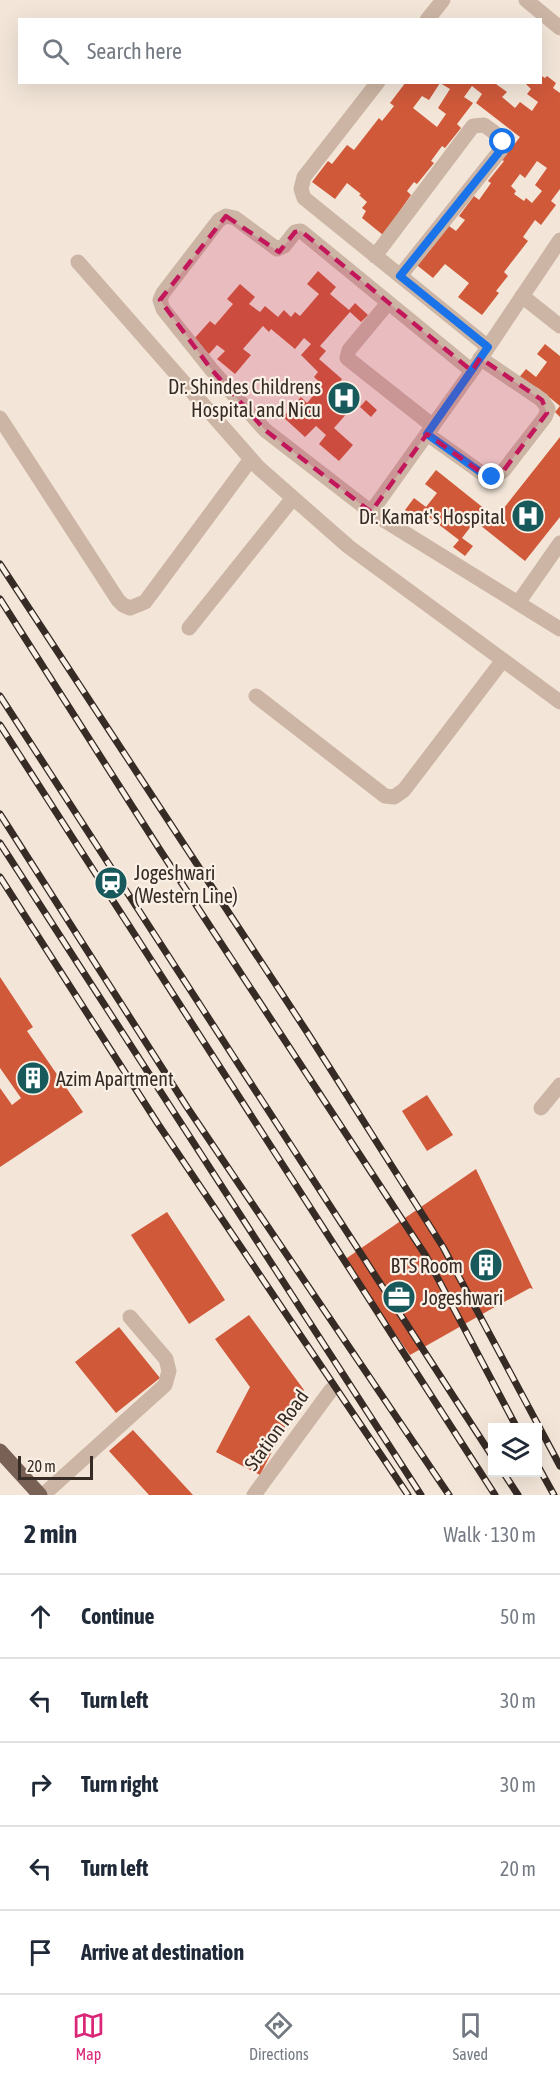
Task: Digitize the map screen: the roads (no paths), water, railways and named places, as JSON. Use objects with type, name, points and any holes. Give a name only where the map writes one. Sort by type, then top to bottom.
[{"type":"main road","points":[[0,1451],[42,1495]]},
{"type":"street","points":[[429,18],[443,0]]},
{"type":"street","points":[[526,0],[560,28]]},
{"type":"street","points":[[376,84],[304,177],[301,189],[304,198],[400,276],[480,359]]},
{"type":"street","points":[[375,256],[473,126],[484,125],[499,136],[503,146],[500,151],[400,276]]},
{"type":"street","points":[[388,303],[349,350],[347,358],[486,476],[496,476],[504,470],[545,417],[548,409],[543,400],[388,303],[301,231],[295,232],[284,246],[277,249],[231,216],[219,220],[160,300],[163,309],[211,369],[265,430],[371,512],[560,629]]},
{"type":"street","points":[[371,512],[480,359],[560,240]]},
{"type":"street","points":[[78,262],[251,459],[293,498],[350,547],[560,702]]},
{"type":"street","points":[[522,296],[560,326]]},
{"type":"street","points":[[0,418],[118,600],[130,608],[145,602],[251,459]]},
{"type":"street","points":[[189,628],[293,498]]},
{"type":"street","points":[[518,603],[560,543]]},
{"type":"street","points":[[256,696],[385,796],[394,797],[404,790],[503,660]]},
{"type":"street","points":[[541,1108],[560,1085]]},
{"type":"street","points":[[42,1495],[165,1385],[169,1371],[165,1359],[130,1317]]},
{"type":"street","name":"Station Road","points":[[255,1495],[331,1390]]},
{"type":"railway","points":[[0,564],[307,1032],[443,1247],[560,1466]]},
{"type":"railway","points":[[0,599],[160,850],[426,1256],[514,1423]]},
{"type":"railway","points":[[0,696],[488,1450]]},
{"type":"railway","points":[[0,725],[495,1495]]},
{"type":"railway","points":[[0,814],[187,1107],[449,1495]]},
{"type":"railway","points":[[0,843],[421,1495]]},
{"type":"railway","points":[[0,877],[158,1124],[408,1495]]},
{"type":"railway","points":[[542,1473],[554,1495]]},
{"type":"railway","points":[[506,1477],[518,1495]]},
{"type":"place","name":"Dr. Shindes Childrens Hospital and Nicu","points":[[344,398]]},
{"type":"place","name":"Dr. Kamat's Hospital","points":[[528,516]]},
{"type":"place","name":"Jogeshwari (Western Line)","points":[[111,883]]},
{"type":"place","name":"Azim Apartment","points":[[33,1078]]},
{"type":"place","name":"BTS Room","points":[[486,1265]]},
{"type":"place","name":"Jogeshwari","points":[[399,1297]]}]
